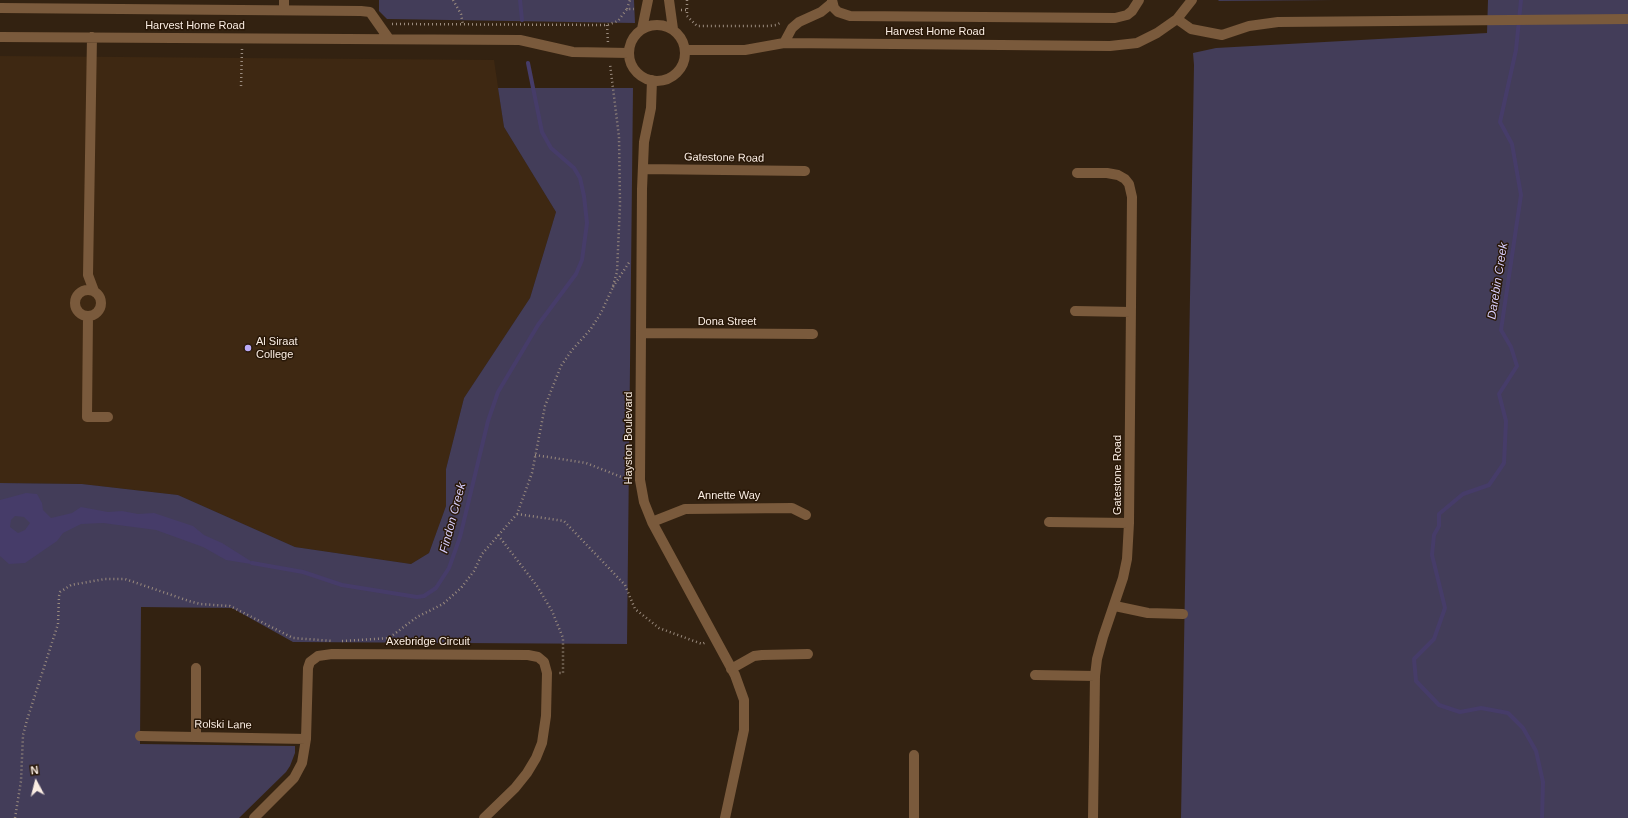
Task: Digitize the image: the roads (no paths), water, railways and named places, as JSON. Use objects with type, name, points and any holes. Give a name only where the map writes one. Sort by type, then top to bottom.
[{"type":"street","points":[[361,0],[361,11],[370,12],[389,39]]},
{"type":"street","points":[[784,43],[792,28],[799,22],[821,12],[832,2],[838,12],[850,16],[1114,18],[1128,15],[1139,0]]},
{"type":"street","name":"Harvest Home Road","points":[[686,50],[745,50],[784,43],[1110,46],[1137,44],[1157,33],[1177,18],[1192,0]]},
{"type":"street","name":"Harvest Home Road","points":[[2,9],[130,5],[284,5],[361,11]]},
{"type":"street","points":[[642,29],[647,5]]},
{"type":"street","points":[[669,5],[673,29]]},
{"type":"street","points":[[1177,18],[1191,29],[1222,35],[1249,26],[1278,22],[1628,19]]},
{"type":"street","points":[[658,24],[666,26],[673,29],[684,42],[686,50],[683,62],[676,73],[669,78],[661,81],[643,77],[636,71],[631,62],[629,53],[630,44],[635,35],[642,29],[649,25],[658,24]]},
{"type":"street","name":"Harvest Home Road","points":[[0,37],[520,40],[573,52],[629,53]]},
{"type":"street","points":[[82,292],[88,275],[92,37]]},
{"type":"street","name":"Hayston Boulevard","points":[[652,80],[651,108],[644,142],[643,169],[640,480],[644,502],[652,522],[715,638],[731,669],[744,700],[745,718],[741,748],[725,818]]},
{"type":"street","name":"Gatestone Road","points":[[643,169],[805,171]]},
{"type":"street","name":"Gatestone Road","points":[[1077,173],[1112,174],[1125,179],[1129,184],[1132,197],[1129,523],[1127,559],[1115,606],[1103,637],[1095,676],[1093,818]]},
{"type":"street","points":[[88,275],[94,291]]},
{"type":"street","points":[[88,290],[94,291],[99,295],[101,299],[101,307],[96,313],[88,316],[80,313],[76,305],[77,296],[82,292],[88,290]]},
{"type":"street","points":[[1075,311],[1131,312]]},
{"type":"street","points":[[88,316],[87,417],[108,417]]},
{"type":"street","name":"Dona Street","points":[[642,333],[813,334]]},
{"type":"street","name":"Annette Way","points":[[652,522],[685,508],[792,508],[806,515]]},
{"type":"street","points":[[1049,522],[1129,523]]},
{"type":"street","points":[[1115,606],[1148,613],[1184,614]]},
{"type":"street","name":"Axebridge Circuit","points":[[254,818],[294,778],[302,764],[306,739],[308,668],[310,662],[318,656],[332,654],[538,657],[544,662],[547,673],[547,700],[545,730],[536,758],[528,773],[515,788],[484,818]]},
{"type":"street","points":[[731,669],[754,656],[808,654]]},
{"type":"street","points":[[196,668],[196,737]]},
{"type":"street","points":[[1035,675],[1095,676]]},
{"type":"street","name":"Rolski Lane","points":[[140,736],[306,739]]},
{"type":"street","points":[[914,755],[914,818]]},
{"type":"waterway","name":"Findon Creek","points":[[520,0],[522,20]]},
{"type":"waterway","name":"Darebin Creek","points":[[1521,0],[1516,50],[1500,122],[1512,144],[1521,195],[1501,330],[1511,347],[1517,366],[1499,394],[1506,421],[1504,463],[1489,485],[1463,494],[1439,514],[1439,526],[1434,535],[1432,555],[1445,608],[1434,639],[1414,659],[1416,681],[1439,705],[1460,712],[1481,708],[1508,713],[1523,728],[1536,751],[1543,782],[1542,818]]},
{"type":"waterway","name":"Findon Creek","points":[[252,563],[303,572],[342,585],[417,597],[424,596],[436,588],[449,568],[460,537],[488,421],[498,392],[538,325],[576,274],[582,260],[587,223],[580,178],[574,168],[551,148],[542,132],[528,63]]},
{"type":"place","name":"Al Siraat College","points":[[248,348]]}]
